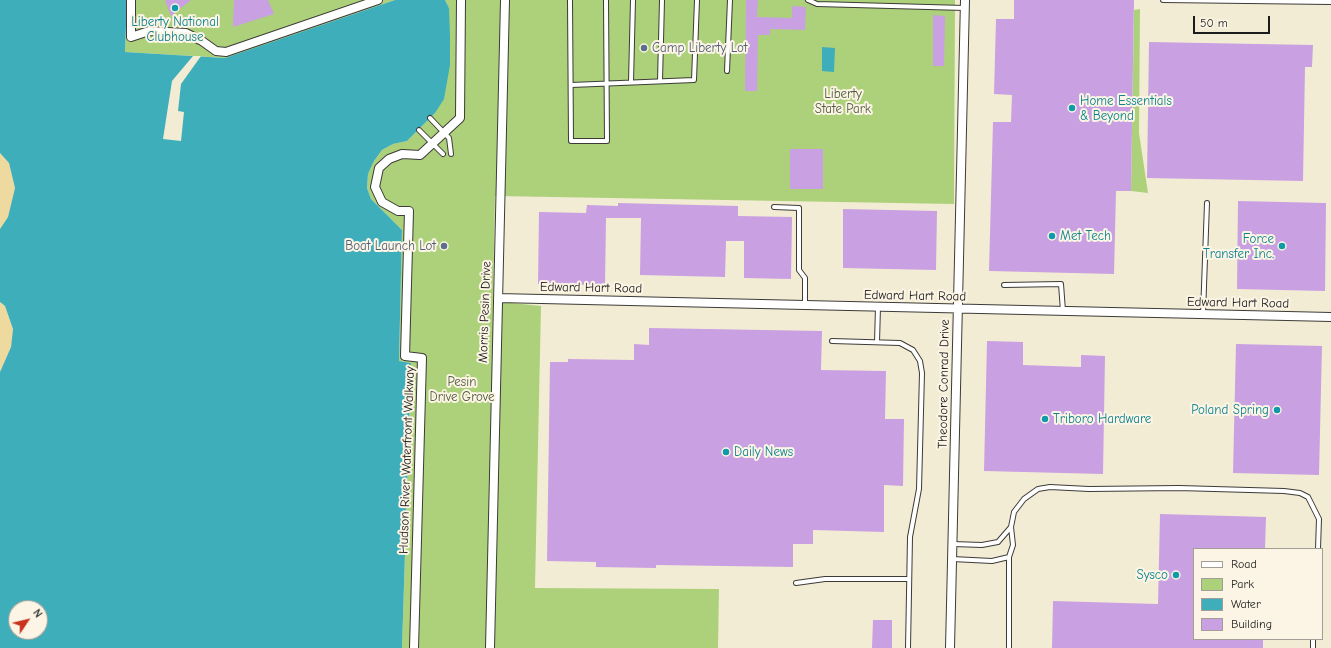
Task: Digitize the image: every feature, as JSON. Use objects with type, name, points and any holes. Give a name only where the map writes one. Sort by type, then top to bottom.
[{"type":"street","points":[[131,0],[131,37],[149,31],[186,33],[202,41],[216,51],[226,52],[378,0]]},
{"type":"street","name":"Hudson River Waterfront Walkway","points":[[414,648],[422,358],[405,356],[409,211],[398,211],[382,202],[375,187],[379,168],[389,159],[402,154],[420,155],[460,118],[461,0]]},
{"type":"street","name":"Morris Pesin Drive","points":[[490,648],[505,0]]},
{"type":"street","name":"Theodore Conrad Drive","points":[[950,648],[965,4]]},
{"type":"street","name":"Edward Hart Road","points":[[498,298],[1331,317]]},
{"type":"lane","points":[[570,0],[570,141],[607,141],[606,0]]},
{"type":"lane","points":[[631,82],[633,0]]},
{"type":"lane","points":[[660,81],[662,0]]},
{"type":"lane","points":[[570,85],[694,80],[697,0]]},
{"type":"lane","points":[[727,72],[730,0]]},
{"type":"lane","points":[[808,0],[817,4],[965,4]]},
{"type":"lane","points":[[1163,0],[1331,2]]},
{"type":"lane","points":[[430,118],[449,138],[451,154]]},
{"type":"lane","points":[[419,130],[443,154]]},
{"type":"lane","points":[[1203,314],[1208,203]]},
{"type":"lane","points":[[774,207],[799,208],[799,270],[805,278],[805,305]]},
{"type":"lane","points":[[1004,286],[1061,284],[1063,311]]},
{"type":"lane","points":[[877,342],[878,307]]},
{"type":"lane","points":[[832,341],[900,343],[913,350],[920,361],[922,373],[919,489],[910,537],[908,579],[908,648]]},
{"type":"lane","points":[[1009,648],[1009,557],[1013,545],[1011,527],[1014,512],[1024,499],[1038,489],[1284,491],[1300,493],[1308,497],[1320,519],[1318,548]]},
{"type":"lane","points":[[953,544],[982,545],[998,542],[1011,527]]},
{"type":"lane","points":[[952,560],[992,561],[1009,557]]},
{"type":"lane","points":[[796,582],[825,579],[908,579]]},
{"type":"green space","points":[[127,0],[395,0],[226,58],[125,52]]},
{"type":"green space","name":"Liberty State Park","points":[[445,0],[955,0],[954,204],[495,196],[493,301],[541,306],[535,588],[719,589],[718,648],[402,648],[411,363],[399,361],[402,230],[371,199],[367,188],[368,174],[374,161],[382,150],[393,144],[407,141],[435,113],[449,8]]},
{"type":"green space","points":[[1140,9],[1139,133],[1148,193],[1131,191],[1134,10]]},
{"type":"sand","points":[[0,153],[9,163],[15,188],[8,217],[0,229]]},
{"type":"sand","points":[[0,302],[5,306],[13,329],[11,347],[0,372]]},
{"type":"water","points":[[0,0],[127,0],[125,52],[225,58],[395,0],[445,0],[449,8],[450,65],[444,99],[435,113],[407,141],[393,144],[382,150],[374,161],[368,174],[367,188],[371,199],[402,230],[399,361],[411,363],[402,648],[0,648],[0,372],[11,347],[13,329],[5,306],[0,302],[0,229],[8,217],[15,188],[9,163],[0,153]]},
{"type":"water","points":[[822,47],[835,48],[834,72],[822,71]]},
{"type":"pier","points":[[193,56],[201,56],[181,84],[178,111],[184,112],[181,141],[163,139],[172,81]]},
{"type":"building","name":"Liberty National Clubhouse","points":[[165,0],[191,0],[171,16]]},
{"type":"building","points":[[234,0],[268,0],[274,14],[233,27]]},
{"type":"building","points":[[746,0],[758,0],[757,17],[792,18],[792,6],[806,7],[805,30],[770,29],[770,35],[758,35],[757,91],[745,91]]},
{"type":"building","name":"Home Essentials & Beyond","points":[[1014,0],[1134,0],[1131,191],[1116,191],[1114,274],[989,271],[993,122],[1011,122],[1012,95],[994,94],[996,19],[1014,19]]},
{"type":"building","points":[[933,15],[945,16],[944,66],[933,66]]},
{"type":"building","points":[[1149,42],[1313,45],[1312,67],[1305,67],[1303,181],[1147,178]]},
{"type":"building","points":[[790,149],[823,149],[823,189],[790,189]]},
{"type":"building","name":"Force Transfer Inc.","points":[[1238,201],[1326,203],[1325,291],[1237,289]]},
{"type":"building","points":[[618,203],[738,206],[738,216],[792,217],[791,279],[744,278],[744,241],[726,241],[725,277],[640,275],[641,218],[606,218],[605,285],[538,284],[539,212],[586,213],[587,205],[618,206]]},
{"type":"building","points":[[843,209],[937,211],[936,270],[843,268]]},
{"type":"building","name":"Daily News","points":[[649,328],[822,331],[821,370],[886,371],[885,419],[904,419],[903,486],[884,485],[884,532],[813,530],[813,544],[793,544],[793,567],[656,565],[656,568],[596,567],[596,562],[547,561],[550,362],[568,362],[568,359],[634,360],[634,344],[649,345]]},
{"type":"building","name":"Triboro Hardware","points":[[987,341],[1023,342],[1023,365],[1081,367],[1081,355],[1105,356],[1103,474],[984,471]]},
{"type":"building","name":"Poland Spring","points":[[1236,344],[1322,346],[1319,475],[1233,473]]},
{"type":"building","name":"Sysco","points":[[1160,514],[1266,517],[1265,548],[1193,548],[1193,640],[1263,640],[1263,648],[1052,648],[1053,601],[1158,604]]},
{"type":"building","points":[[873,620],[892,620],[892,648],[872,648]]},
{"type":"place","name":"Liberty National Clubhouse","points":[[175,8]]},
{"type":"place","name":"Camp Liberty Lot","points":[[644,48]]},
{"type":"place","name":"Home Essentials & Beyond","points":[[1072,108]]},
{"type":"place","name":"Met Tech","points":[[1052,236]]},
{"type":"place","name":"Boat Launch Lot","points":[[444,246]]},
{"type":"place","name":"Force Transfer Inc.","points":[[1282,246]]},
{"type":"place","name":"Poland Spring","points":[[1277,410]]},
{"type":"place","name":"Triboro Hardware","points":[[1045,419]]},
{"type":"place","name":"Daily News","points":[[726,452]]},
{"type":"place","name":"Sysco","points":[[1176,575]]},
{"type":"park label","name":"Pesin Drive Grove","points":[[462,390]]}]
